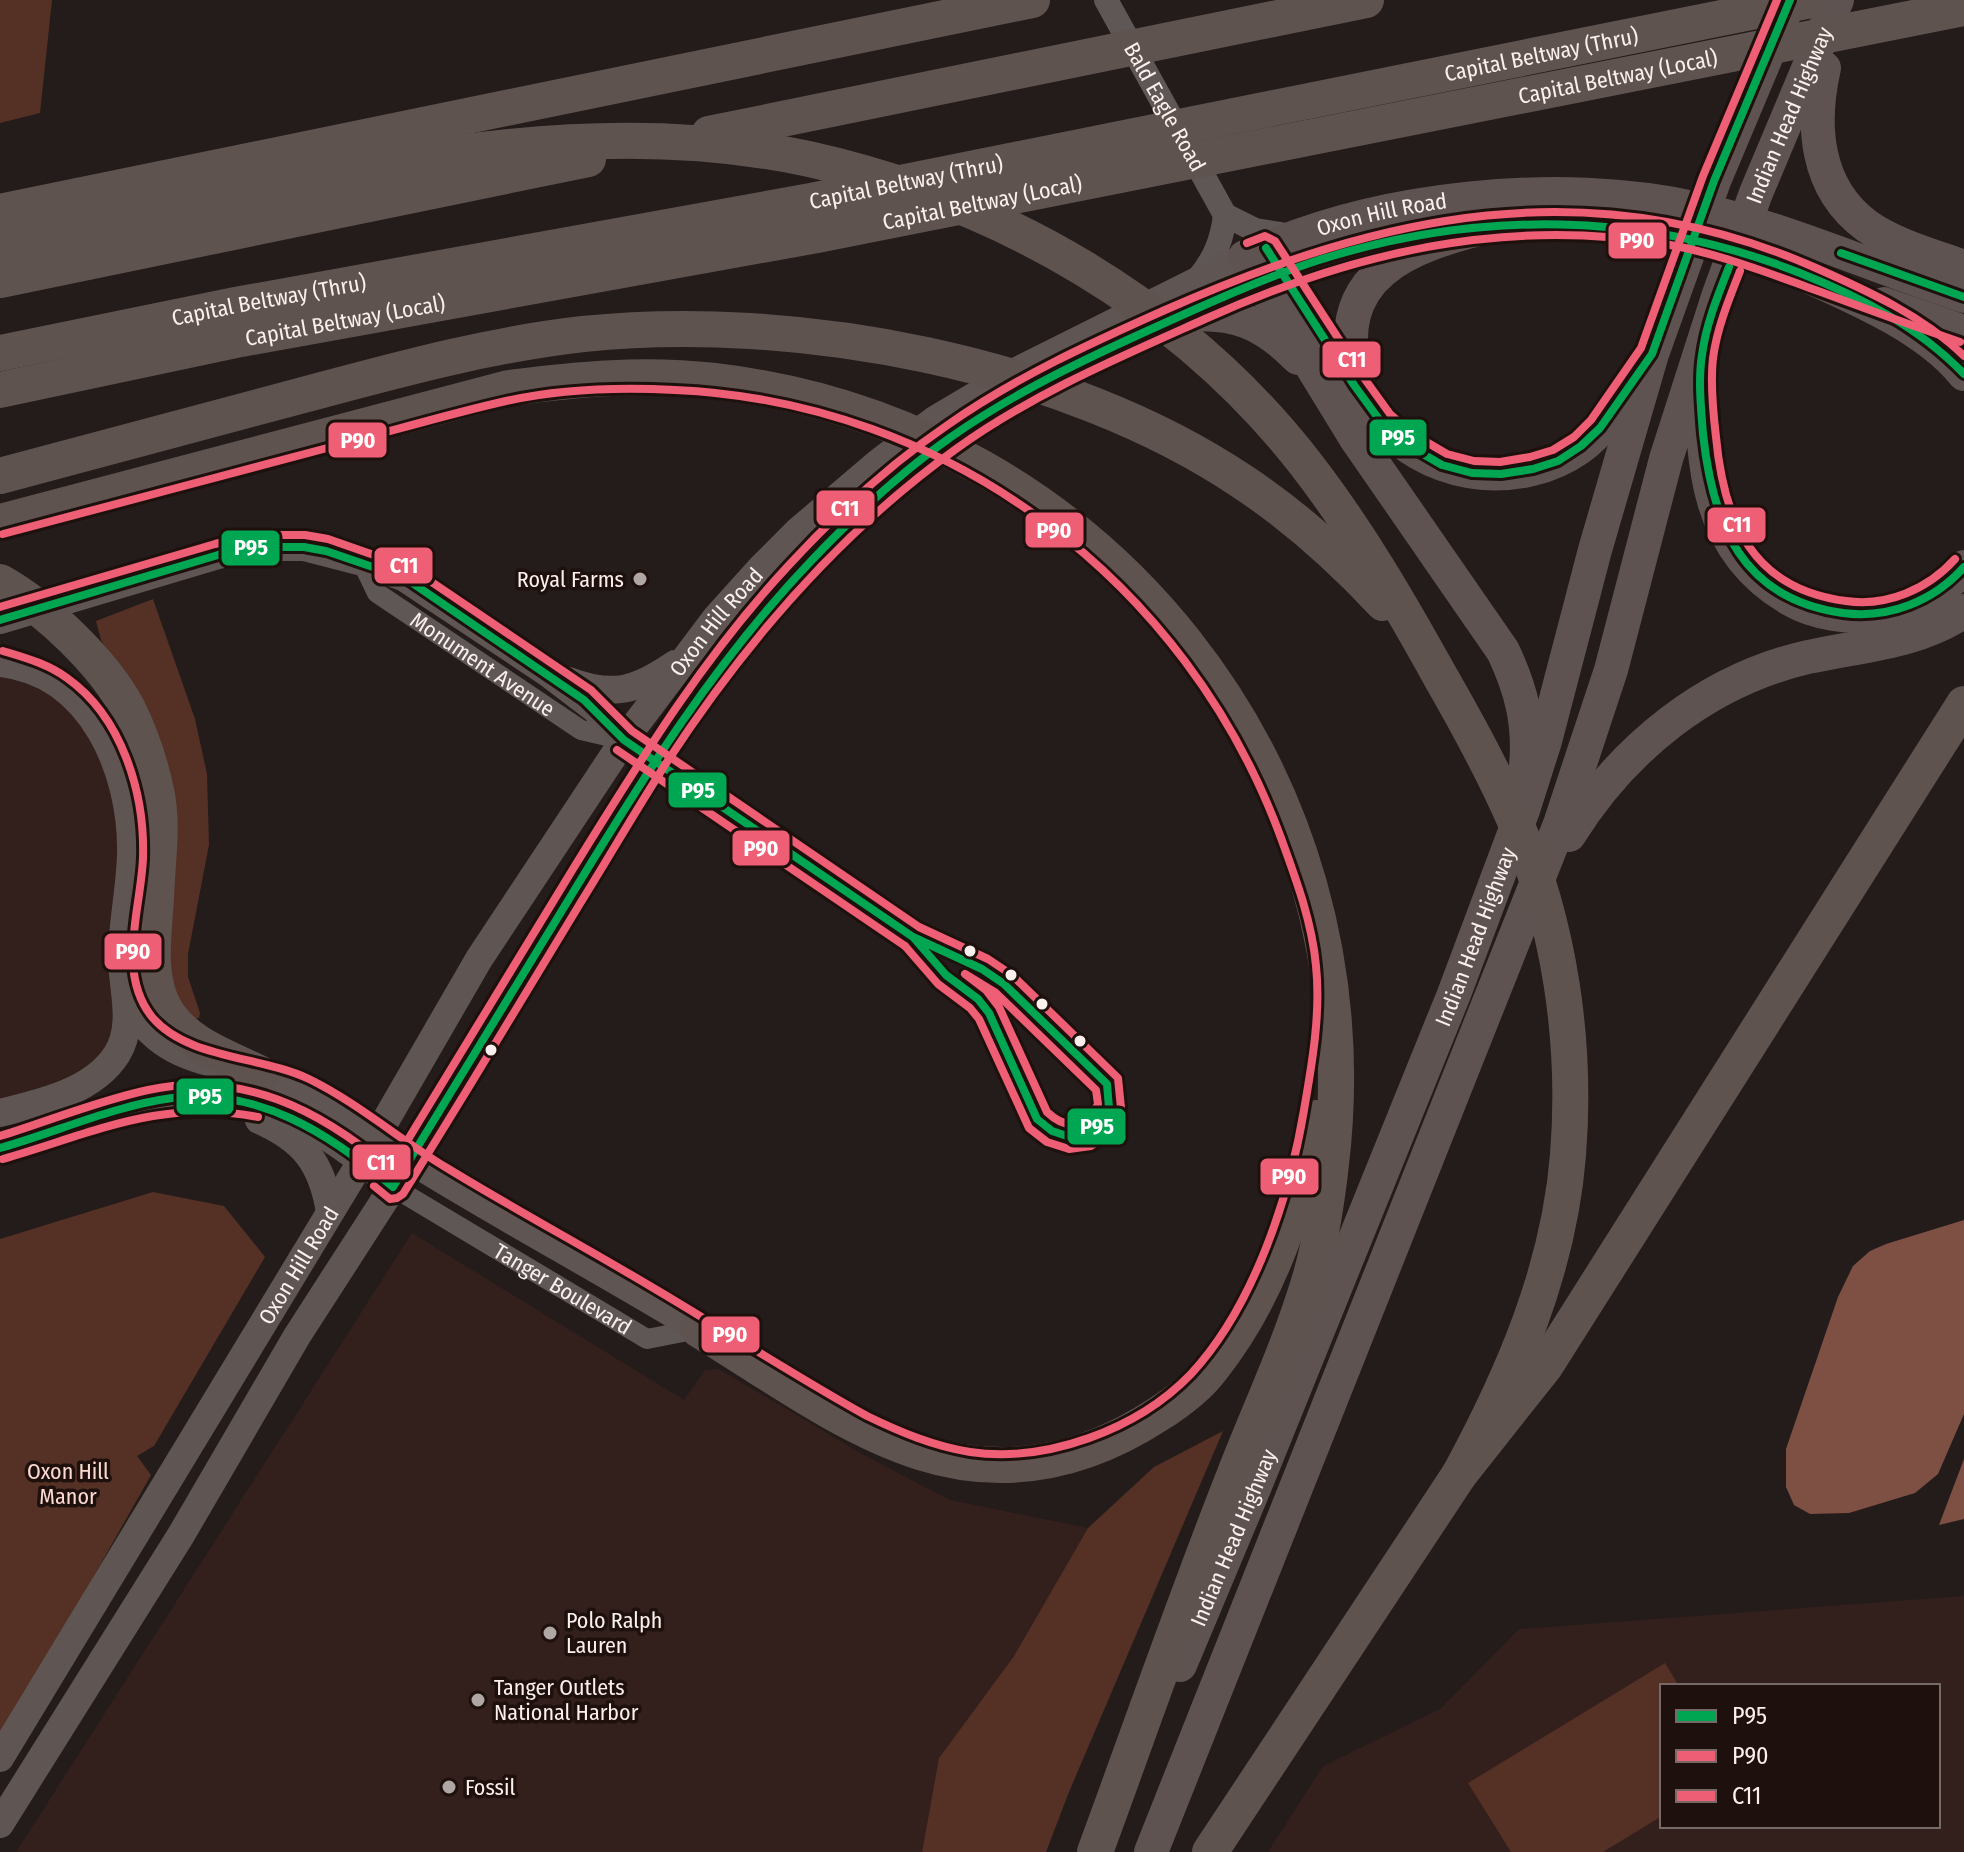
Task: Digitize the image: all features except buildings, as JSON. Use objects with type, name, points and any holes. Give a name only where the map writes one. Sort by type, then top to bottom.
[{"type":"highway","points":[[0,212],[1032,0]]},
{"type":"highway","points":[[0,280],[1366,0]]},
{"type":"highway","name":"Indian Head Highway","points":[[1101,1852],[1351,1249],[1454,994],[1523,810],[1652,354],[1714,181],[1790,0]]},
{"type":"highway","name":"Capital Beltway (Thru)","points":[[0,353],[236,305],[811,201],[1811,0]]},
{"type":"highway","name":"Indian Head Highway","points":[[1151,1852],[1560,824],[1611,670],[1666,459],[1719,294],[1756,193],[1815,72],[1839,0]]},
{"type":"highway","name":"Capital Beltway (Local)","points":[[0,390],[241,339],[817,235],[1964,8]]},
{"type":"highway","points":[[1815,72],[1819,149],[1827,174],[1846,205],[1866,225],[1902,245],[1964,267]]},
{"type":"highway","points":[[0,245],[452,153],[590,140],[663,141],[763,151],[878,177],[984,217],[1071,259],[1166,323],[1252,402],[1301,457],[1340,509],[1383,574],[1446,685],[1517,825],[1541,889],[1559,965],[1567,1023],[1570,1096],[1568,1158],[1545,1280],[1495,1408],[1459,1475]]},
{"type":"highway","points":[[1368,405],[1354,370],[1352,348],[1352,324],[1366,289],[1380,271],[1404,254],[1494,225]]},
{"type":"highway","points":[[1277,260],[1319,382]]},
{"type":"highway","points":[[1277,260],[1368,405],[1391,432],[1442,465],[1472,473],[1533,469],[1558,461],[1581,446],[1600,428],[1652,354]]},
{"type":"highway","points":[[1785,266],[1900,323],[1928,341],[1964,374]]},
{"type":"highway","points":[[1185,315],[1212,313],[1238,317],[1257,325],[1295,354],[1319,382],[1503,651],[1518,682],[1526,713],[1528,736],[1523,810]]},
{"type":"highway","points":[[0,476],[408,367],[505,345],[581,334],[651,329],[738,329],[819,337],[887,347],[971,367],[1078,400],[1186,448],[1243,482],[1353,571],[1390,612],[1446,685]]},
{"type":"highway","points":[[1702,350],[1702,414],[1709,485],[1722,526],[1739,557],[1768,586],[1798,604],[1831,614],[1868,615],[1903,608],[1933,593],[1964,567]]},
{"type":"highway","points":[[0,522],[509,388],[581,379],[646,376],[712,380],[805,398],[885,421],[981,465],[1068,524],[1157,608],[1198,657],[1259,754],[1283,806],[1313,897],[1330,982],[1335,1057],[1332,1161],[1313,1270],[1297,1317],[1233,1478],[1095,1852]]},
{"type":"highway","points":[[0,582],[61,628],[96,664],[127,708],[144,748],[157,797],[160,840],[153,959],[156,987],[164,1008],[189,1038],[261,1074]]},
{"type":"highway","points":[[1530,896],[1586,807],[1616,771],[1681,714],[1763,669],[1896,641],[1930,631],[1964,611]]},
{"type":"highway","points":[[1210,1852],[1459,1475],[1546,1365],[1964,704]]},
{"type":"highway","points":[[698,1329],[887,1440],[961,1462],[1000,1466],[1049,1461],[1093,1449],[1130,1432],[1174,1404],[1211,1370],[1260,1291],[1298,1192],[1313,1128],[1324,1055],[1330,982]]},
{"type":"main road","name":"Oxon Hill Road","points":[[0,1824],[215,1477],[297,1336],[393,1187],[654,760],[715,673],[762,615],[820,552],[891,484],[929,454],[992,411],[1091,358],[1185,315],[1277,260],[1380,213],[1440,201],[1549,193],[1623,197],[1699,208],[1964,297]]},
{"type":"main road","points":[[1277,260],[1494,225],[1563,224],[1648,229],[1702,240],[1785,266],[1964,331]]},
{"type":"main road","name":"Oxon Hill Road","points":[[0,1758],[369,1148],[479,959],[624,740],[688,653],[762,567],[798,531],[922,429],[981,390],[1197,280],[1277,260]]},
{"type":"main road","name":"Monument Avenue","points":[[4,619],[195,561],[254,547],[304,547],[362,562],[405,578],[548,673],[594,708],[624,740],[654,760]]},
{"type":"main road","points":[[548,673],[581,686],[611,692],[662,673],[688,653]]},
{"type":"main road","points":[[0,663],[22,666],[64,689],[89,713],[107,741],[121,776],[129,814],[131,854],[122,951],[122,976],[127,1000],[125,1035],[117,1054],[89,1082],[64,1094],[0,1113]]},
{"type":"main road","points":[[127,1000],[136,1017],[170,1047],[213,1065],[261,1074],[311,1092],[351,1117],[393,1187]]},
{"type":"main road","points":[[0,1148],[130,1107],[173,1098],[218,1096],[261,1106],[300,1120],[329,1136],[369,1148]]},
{"type":"main road","points":[[173,1098],[244,1114],[290,1137],[304,1148],[318,1168],[330,1212]]},
{"type":"main road","name":"Tanger Boulevard","points":[[369,1148],[410,1159],[698,1329]]},
{"type":"street","name":"Bald Eagle Road","points":[[1106,0],[1221,205]]},
{"type":"street","points":[[1221,205],[1255,230],[1277,260]]},
{"type":"street","points":[[1197,280],[1214,258],[1219,245],[1221,205]]},
{"type":"street","name":"Monument Avenue","points":[[362,562],[377,593],[581,730],[624,740]]},
{"type":"street","name":"Tanger Boulevard","points":[[393,1187],[647,1339],[698,1329]]},
{"type":"shaded area","points":[[0,674],[18,675],[89,713],[129,814],[112,1044],[82,1075],[0,1103]]},
{"type":"shaded area","points":[[1964,1220],[1964,1414],[1938,1474],[1915,1493],[1849,1513],[1810,1514],[1794,1505],[1786,1487],[1786,1449],[1838,1297],[1853,1266],[1870,1251],[1886,1244]]},
{"type":"shaded area","points":[[412,1233],[684,1400],[705,1370],[719,1369],[864,1455],[950,1500],[1088,1528],[1014,1656],[939,1758],[922,1852],[16,1852]]},
{"type":"shaded area","points":[[1964,1459],[1964,1519],[1939,1525]]},
{"type":"shaded area","points":[[1964,1596],[1964,1852],[1268,1852],[1323,1766],[1440,1709],[1519,1629]]},
{"type":"green space","points":[[0,0],[52,0],[40,113],[0,123]]},
{"type":"green space","points":[[153,599],[195,719],[207,774],[209,845],[188,954],[188,977],[200,1013],[199,1018],[191,1019],[174,991],[168,967],[143,711],[101,640],[96,621]]},
{"type":"green space","name":"Oxon Hill Manor","points":[[153,1192],[224,1206],[265,1257],[154,1446],[137,1456],[151,1475],[0,1742],[0,1239]]},
{"type":"green space","points":[[1223,1431],[1046,1852],[922,1852],[939,1758],[1014,1656],[1088,1528],[1154,1467]]},
{"type":"green space","points":[[1665,1663],[1678,1684],[1660,1684],[1660,1817],[1603,1852],[1511,1852],[1468,1783]]},
{"type":"transit line","name":"C11","points":[[1247,243],[1265,236],[1275,241],[1364,378],[1390,414],[1411,433],[1447,454],[1474,461],[1500,462],[1553,450],[1574,437],[1591,420],[1641,348],[1703,176],[1777,0]]},
{"type":"transit line","name":"P95","points":[[1266,248],[1354,385],[1381,422],[1404,443],[1442,465],[1472,473],[1501,474],[1558,461],[1581,446],[1600,428],[1652,354],[1714,181],[1790,0]]},
{"type":"transit line","name":"C11","points":[[0,1136],[148,1090],[182,1085],[215,1085],[247,1090],[307,1112],[390,1169],[650,747],[729,635],[807,546],[885,472],[974,407],[1082,348],[1246,277],[1326,249],[1407,228],[1487,216],[1568,212],[1649,219],[1732,237],[1816,268],[1875,295],[1913,317],[1964,356]]},
{"type":"transit line","name":"P95","points":[[393,1187],[624,810],[682,722],[744,638],[813,559],[896,479],[975,421],[1052,377],[1218,299],[1319,260],[1439,232],[1561,224],[1622,228],[1682,238],[1800,273],[1888,315],[1928,342],[1964,374]]},
{"type":"transit line","name":"P90","points":[[374,1186],[390,1199],[403,1194],[665,765],[695,720],[761,634],[833,554],[913,482],[985,429],[1046,394],[1205,319],[1316,276],[1372,259],[1487,238],[1545,235],[1605,237],[1699,251],[1960,342]]},
{"type":"transit line","name":"P95","points":[[1841,253],[1964,297]]},
{"type":"transit line","name":"P95","points":[[1729,267],[1706,332],[1700,394],[1703,434],[1715,499],[1739,553],[1757,574],[1780,592],[1808,605],[1843,613],[1877,613],[1910,605],[1939,589],[1964,567]]},
{"type":"transit line","name":"C11","points":[[1740,271],[1717,336],[1712,388],[1720,468],[1736,524],[1749,547],[1766,567],[1788,582],[1814,594],[1861,602],[1906,594],[1932,579],[1955,559]]},
{"type":"transit line","name":"P90","points":[[3,534],[484,406],[547,394],[633,389],[675,390],[776,402],[872,429],[962,470],[1046,522],[1120,587],[1185,662],[1239,746],[1281,838],[1307,917],[1314,950],[1317,1002],[1304,1110],[1278,1215],[1233,1317],[1191,1374],[1169,1394],[1117,1426],[1059,1447],[999,1454],[970,1452],[917,1438],[867,1416],[447,1168],[362,1110],[309,1079],[290,1071],[204,1049],[167,1031],[152,1017],[141,999],[135,980],[133,940],[143,833],[140,808],[126,758],[116,735],[86,694],[52,669],[3,651]]},
{"type":"transit line","name":"C11","points":[[0,607],[251,535],[305,535],[328,539],[411,568],[591,690],[632,731],[919,927],[988,959],[1012,975],[1118,1078],[1121,1108],[1115,1124],[1103,1138],[1091,1146],[1069,1149],[1047,1142],[1029,1128],[979,1019],[970,1008],[938,984],[905,946]]},
{"type":"transit line","name":"P95","points":[[0,620],[254,547],[304,547],[326,551],[405,578],[584,700],[624,740],[913,937]]},
{"type":"transit line","name":"P90","points":[[617,750],[905,946]]},
{"type":"transit line","name":"P95","points":[[913,937],[982,969],[1004,984],[1107,1084],[1109,1108],[1095,1129],[1079,1137],[1070,1137],[1052,1131],[1037,1119],[989,1013],[978,999],[946,975],[913,937]]},
{"type":"transit line","name":"P90","points":[[965,974],[996,993],[1096,1090],[1098,1104],[1088,1118],[1068,1124],[1047,1112],[999,1007],[986,990],[965,974]]},
{"type":"transit line","name":"P95","points":[[0,1148],[128,1107],[172,1098],[204,1096],[263,1107],[291,1118],[344,1149],[393,1187]]},
{"type":"transit line","name":"P90","points":[[3,1159],[98,1129],[159,1115],[223,1112],[258,1117]]},
{"type":"place","name":"Royal Farms","points":[[640,579]]},
{"type":"place","name":"Polo Ralph Lauren","points":[[550,1633]]},
{"type":"place","name":"Tanger Outlets National Harbor","points":[[478,1700]]},
{"type":"place","name":"Fossil","points":[[449,1787]]}]
